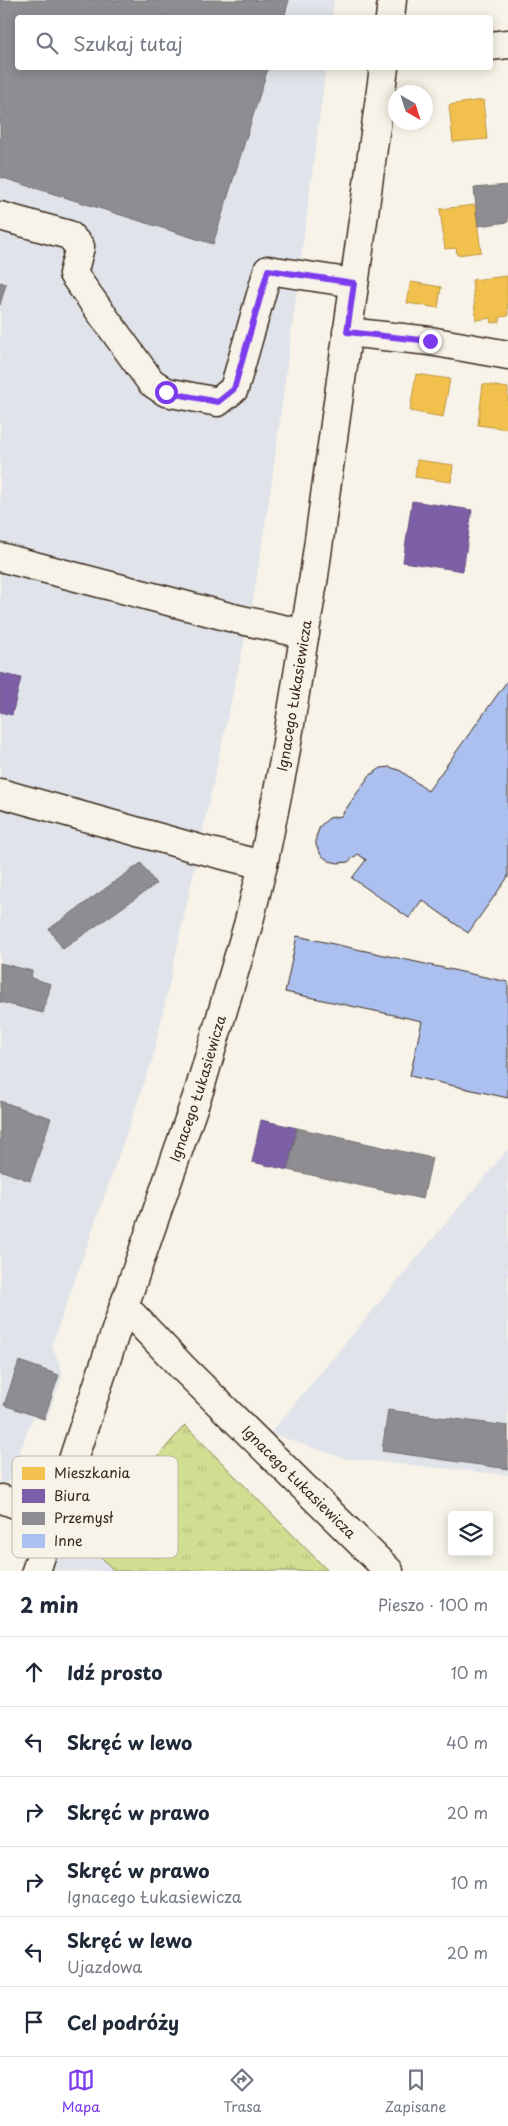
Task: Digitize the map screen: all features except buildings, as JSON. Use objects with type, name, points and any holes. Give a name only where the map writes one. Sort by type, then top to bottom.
[{"type":"street","points":[[390,15],[392,0]]},
{"type":"street","points":[[493,46],[508,44]]},
{"type":"street","name":"Ignacego Łukasiewicza","points":[[75,1456],[124,1306],[200,1088],[248,925],[263,864],[284,761],[305,634],[384,70]]},
{"type":"street","points":[[0,216],[70,235],[80,248],[73,274],[152,382],[166,392],[200,399],[218,402],[234,389],[268,270],[354,283]]},
{"type":"street","points":[[347,332],[430,341],[508,355]]},
{"type":"street","points":[[0,557],[237,619],[305,634]]},
{"type":"street","points":[[0,793],[199,849],[263,864]]},
{"type":"street","name":"Ignacego Łukasiewicza","points":[[124,1306],[182,1367],[389,1571]]},
{"type":"street","points":[[2,1499],[12,1503]]},
{"type":"street","name":"Ignacego Łukasiewicza","points":[[36,1571],[41,1558]]},
{"type":"shaded area","points":[[0,0],[334,0],[332,15],[15,15],[15,70],[326,70],[272,480],[253,602],[153,1058],[52,1345],[63,1374],[46,1421],[33,1417],[18,1456],[12,1456],[12,1472],[0,1504]]},
{"type":"shaded area","points":[[508,1149],[508,1475],[342,1458],[270,1433]]},
{"type":"shaded area","points":[[41,1558],[102,1558],[114,1571],[36,1571]]},
{"type":"green space","points":[[185,1425],[328,1571],[114,1571],[102,1558],[178,1558],[178,1456],[158,1456]]},
{"type":"route","points":[[166,392],[218,402],[234,389],[268,270],[354,283],[347,332],[430,341]]}]
